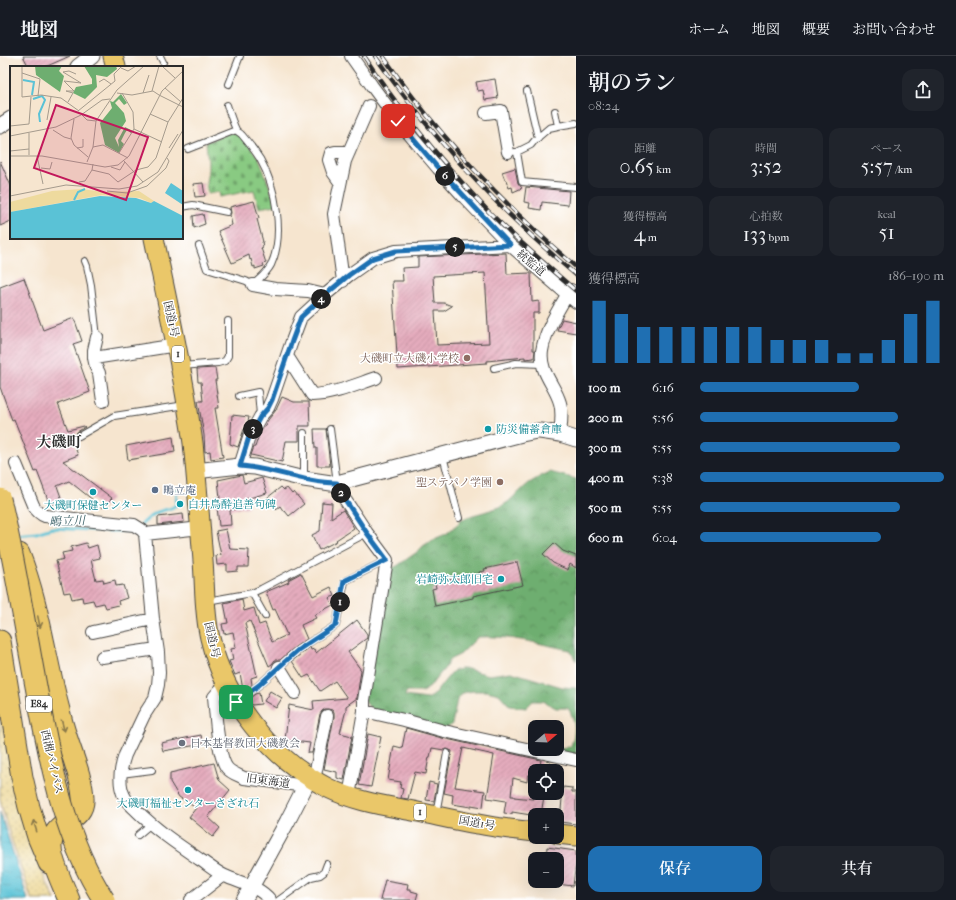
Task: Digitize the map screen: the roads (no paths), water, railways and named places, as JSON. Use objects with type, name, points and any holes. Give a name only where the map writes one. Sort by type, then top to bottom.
[{"type":"highway","points":[[113,56],[116,66]]},
{"type":"highway","name":"国道1号","points":[[154,239],[177,345],[193,442],[210,636],[226,685],[236,702],[261,735],[310,781],[369,802],[479,824],[528,831]]},
{"type":"highway","points":[[2,509],[23,565],[36,609],[53,688],[83,797],[81,812],[62,826],[53,837],[51,846],[53,858],[68,900]]},
{"type":"highway","name":"西湘バイパス","points":[[2,509],[53,774],[65,816],[78,848],[104,900]]},
{"type":"highway","name":"西湘バイパス","points":[[0,553],[41,777],[60,838],[74,870],[90,900]]},
{"type":"highway","points":[[0,641],[22,777],[29,807],[38,837],[59,886],[68,900]]},
{"type":"highway","points":[[564,835],[576,836]]},
{"type":"street","points":[[79,66],[92,56]]},
{"type":"street","name":"統監道","points":[[352,56],[398,121],[442,173],[510,245],[571,296]]},
{"type":"street","points":[[343,281],[334,214],[345,161],[369,106]]},
{"type":"street","points":[[486,113],[501,111],[512,152]]},
{"type":"street","points":[[0,126],[10,120]]},
{"type":"street","points":[[340,182],[333,172],[328,160],[331,153],[349,152]]},
{"type":"street","points":[[240,466],[249,437],[260,417],[268,408],[301,317],[349,275],[373,258],[396,251],[510,245]]},
{"type":"street","points":[[253,285],[275,289],[308,291],[325,295]]},
{"type":"street","points":[[308,291],[310,302],[314,306]]},
{"type":"street","points":[[560,434],[562,420],[561,404],[547,378],[542,364],[542,352],[549,327],[571,296]]},
{"type":"street","points":[[96,337],[94,358],[99,373],[103,401]]},
{"type":"street","points":[[94,358],[177,345]]},
{"type":"street","points":[[287,356],[312,396],[323,395],[376,378]]},
{"type":"street","points":[[195,471],[240,466],[255,467],[304,479],[337,483],[536,431],[560,434],[576,439]]},
{"type":"street","points":[[16,464],[33,505],[40,514],[45,516],[134,525],[145,534],[158,660],[158,685],[155,698],[146,710],[123,760],[120,781],[125,798],[151,824],[223,875],[262,891],[270,900]]},
{"type":"street","points":[[337,483],[340,492],[387,560],[364,700],[364,711],[349,796]]},
{"type":"street","points":[[145,534],[201,528]]},
{"type":"street","points":[[100,629],[153,619]]},
{"type":"street","points":[[102,657],[157,649]]},
{"type":"street","points":[[279,667],[295,693]]},
{"type":"street","name":"旧東海道","points":[[226,685],[214,697],[221,755],[228,768],[235,774],[244,778],[310,781]]},
{"type":"street","points":[[364,711],[576,760]]},
{"type":"street","points":[[244,900],[310,781],[327,716]]},
{"type":"street","points":[[191,900],[223,875]]},
{"type":"lane","points":[[160,56],[163,62]]},
{"type":"lane","points":[[230,84],[240,56]]},
{"type":"lane","points":[[527,91],[538,138]]},
{"type":"lane","points":[[199,246],[208,269],[253,285],[271,266],[278,245],[276,206],[268,177],[259,158],[243,136],[236,130],[227,105]]},
{"type":"lane","points":[[555,111],[558,126]]},
{"type":"lane","points":[[576,123],[549,128],[531,146],[512,152],[522,182],[576,187]]},
{"type":"lane","points":[[188,149],[236,130]]},
{"type":"lane","points":[[183,207],[193,205],[227,212]]},
{"type":"lane","points":[[85,262],[91,285],[96,337]]},
{"type":"lane","points":[[180,367],[225,361],[228,356],[228,321]]},
{"type":"lane","points":[[494,368],[516,363],[542,364]]},
{"type":"lane","points":[[239,396],[258,392],[260,417]]},
{"type":"lane","points":[[79,436],[114,416],[187,405]]},
{"type":"lane","points":[[330,430],[337,483]]},
{"type":"lane","points":[[304,433],[304,479]]},
{"type":"lane","points":[[442,455],[459,518]]},
{"type":"lane","points":[[206,602],[252,593],[367,533]]},
{"type":"lane","points":[[236,702],[259,685],[298,650],[336,625],[344,581],[387,560]]},
{"type":"lane","points":[[252,593],[264,616]]},
{"type":"lane","points":[[436,816],[447,753]]},
{"type":"lane","points":[[120,781],[152,770]]},
{"type":"lane","points":[[138,835],[151,824]]},
{"type":"lane","points":[[278,900],[311,877],[320,875],[324,872],[327,864]]},
{"type":"water","points":[[0,812],[28,900],[0,900]]},
{"type":"waterway","points":[[142,524],[156,513],[172,508],[176,505],[177,488],[182,486]]},
{"type":"waterway","name":"鴫立川","points":[[15,535],[36,533],[52,528],[112,531],[134,530]]},
{"type":"railway","points":[[364,56],[407,117],[438,156],[471,193],[509,232],[576,291]]},
{"type":"railway","points":[[375,56],[420,116],[468,172],[548,251],[576,275]]},
{"type":"railway","points":[[383,56],[426,114],[473,168],[523,219],[576,267]]},
{"type":"place","name":"大磯町立大磯小学校","points":[[467,358]]},
{"type":"place","name":"防災備蓄倉庫","points":[[488,429]]},
{"type":"place","name":"聖ステパノ学園","points":[[500,482]]},
{"type":"place","name":"鴫立庵","points":[[155,490]]},
{"type":"place","name":"大磯町保健センター","points":[[93,492]]},
{"type":"place","name":"白井鳥酔追善句碑","points":[[180,504]]},
{"type":"place","name":"岩崎弥太郎旧宅","points":[[501,579]]},
{"type":"place","name":"日本基督教団大磯教会","points":[[182,743]]},
{"type":"place","name":"大磯町福祉センターさざれ石","points":[[188,790]]},
{"type":"district","name":"大磯町","points":[[59,442]]}]
